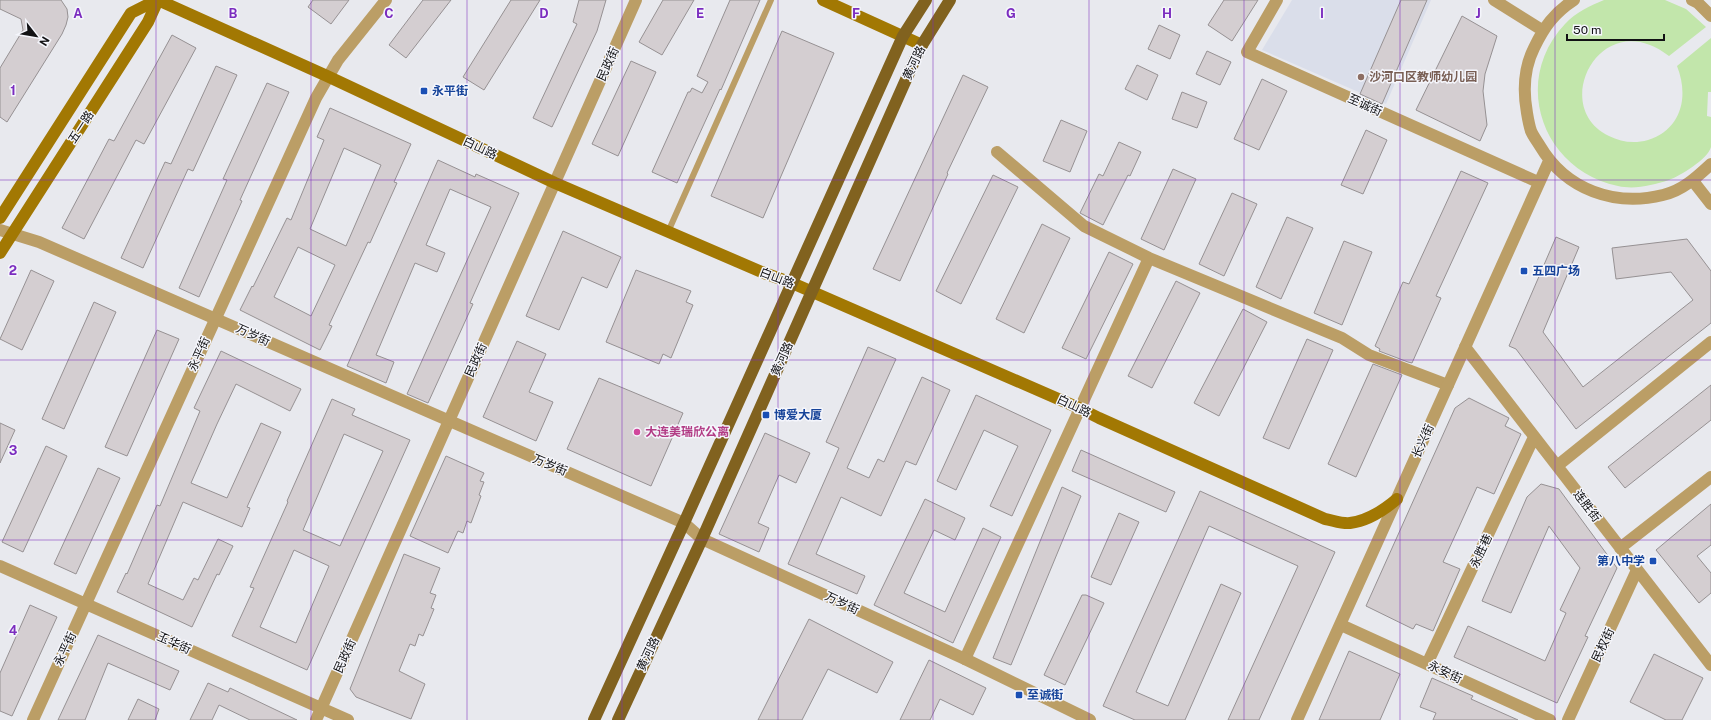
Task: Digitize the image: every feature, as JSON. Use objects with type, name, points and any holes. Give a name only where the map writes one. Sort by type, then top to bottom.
[{"type":"main road","name":"白山路","points":[[158,0],[327,76],[554,183],[764,273],[792,283],[1079,408],[1325,519],[1349,523],[1366,518],[1384,510],[1397,499]]},
{"type":"main road","name":"五一路","points":[[0,218],[131,13],[158,0]]},
{"type":"main road","name":"五一路","points":[[0,253],[148,22],[158,0]]},
{"type":"main road","points":[[823,0],[922,45]]},
{"type":"main road","name":"黄河路","points":[[594,720],[902,36],[926,0]]},
{"type":"main road","name":"黄河路","points":[[618,720],[702,539],[922,45],[950,0]]},
{"type":"street","name":"永平街","points":[[33,720],[327,76],[386,0]]},
{"type":"street","name":"民政街","points":[[316,720],[636,0]]},
{"type":"street","name":"至诚街","points":[[1277,0],[1247,52],[1538,182]]},
{"type":"street","points":[[1494,0],[1542,30]]},
{"type":"street","points":[[1574,0],[1562,8],[1542,30],[1528,62],[1524,96],[1531,131],[1549,161],[1573,182],[1601,195],[1633,200],[1664,195],[1693,181],[1711,164]]},
{"type":"street","points":[[1692,0],[1698,3],[1711,16]]},
{"type":"street","points":[[997,152],[1084,226],[1149,258],[1342,338],[1369,355],[1448,385]]},
{"type":"street","name":"长兴街","points":[[1297,720],[1341,625],[1538,182],[1549,161]]},
{"type":"street","points":[[1693,181],[1711,204]]},
{"type":"street","name":"万岁街","points":[[0,230],[39,242],[684,523],[702,539],[965,659],[1090,720]]},
{"type":"street","points":[[965,659],[1149,258]]},
{"type":"street","points":[[1557,466],[1711,342]]},
{"type":"street","name":"连胜街","points":[[1465,347],[1711,665]]},
{"type":"street","name":"永胜巷","points":[[1427,664],[1534,437]]},
{"type":"street","points":[[1620,548],[1711,477]]},
{"type":"street","name":"玉华街","points":[[0,566],[348,720]]},
{"type":"street","name":"民权街","points":[[1568,720],[1637,570]]},
{"type":"street","name":"永安街","points":[[1341,625],[1550,720]]},
{"type":"lane","points":[[668,232],[771,0]]},
{"type":"shaded area","name":"沙河口区教师幼儿园","points":[[1292,0],[1431,0],[1386,104],[1262,50]]},
{"type":"green space","points":[[1604,0],[1665,0],[1686,9],[1706,27],[1669,56],[1644,43],[1622,42],[1604,50],[1591,65],[1583,84],[1583,104],[1591,122],[1609,136],[1618,140],[1633,142],[1648,140],[1660,135],[1669,128],[1680,110],[1682,100],[1681,77],[1677,66],[1711,38],[1711,92],[1708,92],[1707,116],[1711,117],[1711,147],[1705,157],[1699,162],[1680,175],[1669,180],[1650,185],[1624,187],[1592,177],[1570,162],[1554,143],[1543,120],[1538,96],[1540,71],[1549,47],[1569,20],[1583,10]]},
{"type":"building","points":[[0,0],[61,0],[67,9],[68,17],[62,34],[7,122],[0,117],[0,68],[23,30],[21,19],[0,9]]},
{"type":"building","points":[[313,0],[349,0],[331,24],[308,7]]},
{"type":"building","points":[[423,0],[451,0],[406,58],[389,45]]},
{"type":"building","points":[[511,0],[540,0],[484,90],[463,77]]},
{"type":"building","points":[[579,0],[606,0],[597,31],[552,127],[533,118],[577,24],[573,22]]},
{"type":"building","points":[[663,0],[694,0],[662,55],[639,42]]},
{"type":"building","points":[[730,0],[760,0],[721,90],[720,89],[677,183],[652,172],[688,92],[690,92],[692,88],[702,93],[708,82],[697,76]]},
{"type":"building","points":[[1224,0],[1258,0],[1232,41],[1208,25]]},
{"type":"building","points":[[1401,0],[1427,0],[1382,104],[1360,94]]},
{"type":"building","points":[[1462,16],[1497,36],[1485,74],[1483,91],[1487,125],[1480,141],[1416,110]]},
{"type":"building","points":[[1159,25],[1180,35],[1170,59],[1148,49]]},
{"type":"building","points":[[782,31],[834,53],[763,218],[711,196]]},
{"type":"building","points":[[172,35],[196,48],[144,144],[136,140],[84,239],[62,228],[109,139],[114,141]]},
{"type":"building","points":[[1207,51],[1231,62],[1220,85],[1196,74]]},
{"type":"building","points":[[631,61],[656,72],[618,156],[592,144]]},
{"type":"building","points":[[1137,65],[1158,75],[1147,100],[1125,89]]},
{"type":"building","points":[[216,66],[237,75],[193,171],[188,169],[143,268],[121,258],[165,162],[171,164]]},
{"type":"building","points":[[963,75],[988,87],[947,173],[948,174],[900,281],[873,269]]},
{"type":"building","points":[[1262,79],[1287,91],[1259,150],[1234,139]]},
{"type":"building","points":[[267,83],[289,92],[240,200],[242,201],[199,297],[179,288],[227,180],[223,179]]},
{"type":"building","points":[[1182,92],[1207,102],[1197,128],[1172,119]]},
{"type":"building","points":[[330,108],[411,144],[394,182],[397,183],[370,243],[368,242],[329,325],[332,326],[320,350],[240,310],[287,218],[291,220],[324,140],[317,137]],"holes":[[[344,148],[381,165],[346,246],[310,229]],[[298,247],[335,265],[311,316],[274,297]]]},
{"type":"building","points":[[1061,120],[1087,131],[1070,172],[1043,161]]},
{"type":"building","points":[[1366,130],[1387,140],[1363,194],[1341,185]]},
{"type":"building","points":[[1119,142],[1141,152],[1130,176],[1128,175],[1103,225],[1080,213],[1099,174],[1103,176]]},
{"type":"building","points":[[438,160],[475,177],[476,174],[519,193],[470,303],[473,304],[428,403],[407,394],[491,207],[450,189],[426,245],[445,253],[437,272],[415,263],[376,355],[394,362],[386,383],[347,366]]},
{"type":"building","points":[[1173,169],[1196,179],[1164,250],[1141,239]]},
{"type":"building","points":[[1461,171],[1488,183],[1436,296],[1441,298],[1412,363],[1408,362],[1379,351],[1380,349],[1375,346],[1403,282],[1409,284]]},
{"type":"building","points":[[993,175],[1018,187],[961,304],[936,291]]},
{"type":"building","points":[[1232,193],[1257,204],[1224,276],[1199,264]]},
{"type":"building","points":[[1287,217],[1313,228],[1281,299],[1256,287]]},
{"type":"building","points":[[1042,224],[1070,238],[1024,333],[996,319]]},
{"type":"building","points":[[563,231],[621,257],[607,288],[582,277],[559,330],[526,316]]},
{"type":"building","points":[[1556,237],[1579,247],[1543,332],[1583,387],[1693,300],[1671,272],[1616,279],[1612,248],[1687,239],[1711,271],[1711,323],[1576,429],[1516,349],[1509,346]]},
{"type":"building","points":[[1344,241],[1372,252],[1342,325],[1314,313]]},
{"type":"building","points":[[1109,252],[1133,264],[1086,359],[1062,348]]},
{"type":"building","points":[[31,270],[54,281],[22,350],[0,339]]},
{"type":"building","points":[[636,270],[691,291],[686,302],[693,305],[671,358],[663,354],[659,364],[606,342]]},
{"type":"building","points":[[1176,281],[1200,293],[1152,388],[1128,376]]},
{"type":"building","points":[[94,302],[116,312],[64,429],[42,419]]},
{"type":"building","points":[[1243,309],[1267,322],[1219,416],[1194,403]]},
{"type":"building","points":[[157,330],[179,339],[127,456],[105,447]]},
{"type":"building","points":[[1307,339],[1333,350],[1289,449],[1263,438]]},
{"type":"building","points":[[517,341],[546,354],[529,392],[553,402],[536,441],[483,417]]},
{"type":"building","points":[[868,347],[896,359],[847,468],[869,478],[878,459],[884,462],[922,377],[950,390],[916,465],[906,461],[881,516],[841,497],[816,554],[865,576],[857,594],[788,564],[839,448],[826,442]]},
{"type":"building","points":[[221,351],[301,389],[290,411],[236,384],[217,424],[191,483],[227,498],[261,423],[281,432],[247,507],[250,508],[242,527],[183,502],[148,584],[183,600],[194,578],[198,580],[218,539],[233,546],[219,575],[217,574],[192,627],[117,592],[126,573],[127,574],[157,505],[160,506],[200,411],[194,408]]},
{"type":"building","points":[[1373,364],[1402,375],[1356,477],[1328,464]]},
{"type":"building","points":[[599,378],[683,413],[651,486],[567,449]]},
{"type":"building","points":[[1711,385],[1711,420],[1625,488],[1608,467]]},
{"type":"building","points":[[976,395],[1051,430],[1012,516],[990,506],[1018,446],[984,430],[956,490],[937,481]]},
{"type":"building","points":[[1469,398],[1509,418],[1505,426],[1521,434],[1494,494],[1477,487],[1443,562],[1460,569],[1433,631],[1416,624],[1413,629],[1366,606],[1455,408]]},
{"type":"building","points":[[332,399],[355,409],[352,415],[410,440],[307,670],[232,636],[254,588],[250,587],[288,502],[287,501]],"holes":[[[344,434],[383,451],[340,546],[303,530]],[[294,550],[329,566],[296,643],[260,627]]]},
{"type":"building","points":[[0,423],[15,430],[0,463]]},
{"type":"building","points":[[765,433],[810,453],[796,483],[779,475],[758,523],[769,528],[759,552],[719,534]]},
{"type":"building","points":[[46,446],[67,456],[23,552],[2,542]]},
{"type":"building","points":[[1081,450],[1175,492],[1166,512],[1072,471]]},
{"type":"building","points":[[446,456],[484,473],[480,481],[484,482],[479,495],[481,496],[471,523],[467,521],[463,533],[458,531],[448,553],[410,536]]},
{"type":"building","points":[[98,468],[120,478],[76,574],[54,564]]},
{"type":"building","points":[[1541,484],[1559,489],[1617,568],[1585,636],[1588,637],[1557,703],[1454,657],[1468,626],[1545,661],[1566,613],[1560,610],[1580,568],[1549,526],[1511,613],[1482,601],[1527,497]]},
{"type":"building","points":[[1062,487],[1081,496],[1011,665],[993,658]]},
{"type":"building","points":[[1200,491],[1335,552],[1259,720],[1228,720],[1298,566],[1209,526],[1136,692],[1168,706],[1221,584],[1241,593],[1185,720],[1135,720],[1103,706]]},
{"type":"building","points":[[925,499],[965,518],[955,540],[934,530],[904,593],[945,612],[983,528],[1001,537],[953,643],[874,605]]},
{"type":"building","points":[[1711,504],[1711,545],[1697,556],[1711,573],[1711,593],[1699,603],[1656,550]]},
{"type":"building","points":[[1119,513],[1139,522],[1111,585],[1091,577]]},
{"type":"building","points":[[404,554],[440,568],[430,593],[436,595],[431,608],[434,609],[423,636],[419,634],[415,646],[410,644],[399,671],[425,684],[411,719],[356,697],[350,689]]},
{"type":"building","points":[[1082,595],[1086,595],[1104,603],[1065,685],[1044,675]]},
{"type":"building","points":[[30,605],[57,617],[12,716],[0,711],[0,673]]},
{"type":"building","points":[[809,619],[893,662],[877,693],[828,669],[802,720],[758,720]]},
{"type":"building","points":[[98,635],[179,671],[170,690],[108,663],[85,720],[58,720]]},
{"type":"building","points":[[1349,651],[1400,674],[1380,720],[1319,720]]},
{"type":"building","points":[[1654,654],[1703,678],[1682,720],[1666,720],[1630,702]]},
{"type":"building","points":[[929,660],[986,688],[973,715],[940,699],[930,720],[900,720]]},
{"type":"building","points":[[1432,678],[1473,696],[1471,699],[1518,720],[1433,720],[1436,713],[1420,707]]},
{"type":"building","points":[[208,683],[228,692],[230,688],[297,720],[250,720],[219,705],[212,720],[190,720]]},
{"type":"building","points":[[138,699],[159,709],[155,720],[128,720]]},
{"type":"place","name":"沙河口区教师幼儿园","points":[[1361,77]]},
{"type":"place","name":"永平街","points":[[424,91]]},
{"type":"place","name":"五四广场","points":[[1524,271]]},
{"type":"place","name":"博爱大厦","points":[[766,415]]},
{"type":"place","name":"大连美瑞欣公离","points":[[637,432]]},
{"type":"place","name":"第八中学","points":[[1653,561]]},
{"type":"place","name":"至诚街","points":[[1019,695]]}]
